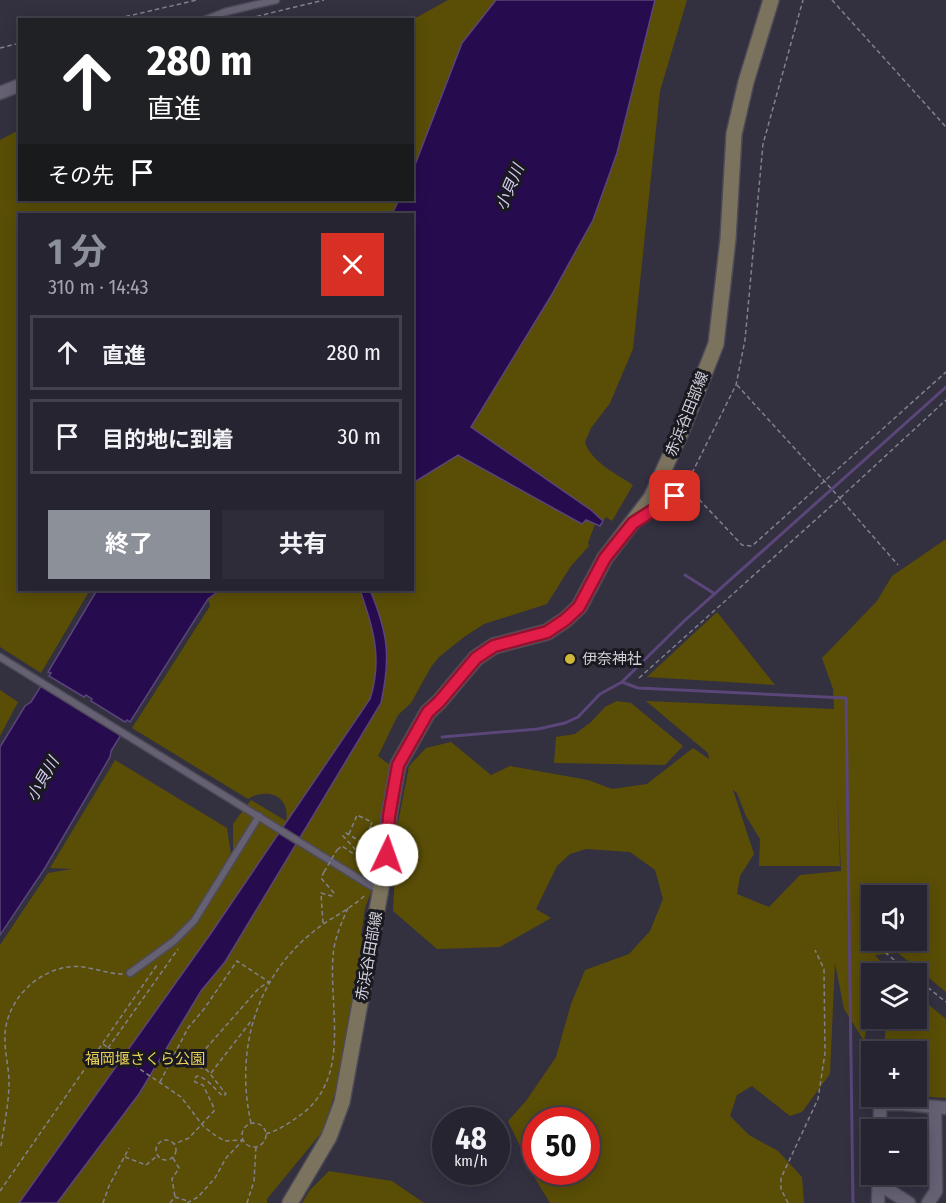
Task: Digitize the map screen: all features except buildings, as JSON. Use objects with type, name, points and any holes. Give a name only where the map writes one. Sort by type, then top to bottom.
[{"type":"main road","name":"赤浜谷田部線","points":[[290,1203],[329,1137],[342,1102],[376,888],[387,855],[389,816],[398,765],[428,712],[476,658],[494,646],[547,632],[579,607],[605,558],[633,523],[655,488],[682,430],[716,344],[728,239],[735,134],[746,82],[771,0]]},
{"type":"street","points":[[0,93],[18,86]]},
{"type":"street","points":[[633,523],[675,496],[685,484]]},
{"type":"street","points":[[880,1119],[880,1104],[940,1107],[936,1191],[928,1203]]},
{"type":"street","points":[[878,1203],[879,1185]]},
{"type":"street","points":[[886,1185],[909,1203]]},
{"type":"lane","points":[[210,18],[225,12],[276,0]]},
{"type":"lane","points":[[0,657],[376,888]]},
{"type":"lane","points":[[129,973],[174,941],[194,921],[259,816]]},
{"type":"path","points":[[120,18],[196,0]]},
{"type":"path","points":[[250,18],[324,0]]},
{"type":"path","points":[[803,0],[763,144],[745,340],[736,385],[685,484],[742,545],[752,546],[946,372]]},
{"type":"path","points":[[832,0],[946,127]]},
{"type":"path","points":[[0,48],[18,44]]},
{"type":"path","points":[[736,385],[826,482],[898,565]]},
{"type":"path","points":[[639,678],[946,400]]},
{"type":"path","points":[[349,835],[357,815],[372,822],[370,854],[387,855]]},
{"type":"path","points":[[364,844],[371,825]]},
{"type":"path","points":[[323,924],[321,893],[332,896],[334,893],[321,878],[337,850],[342,846],[352,853],[355,849],[343,836],[349,835],[370,848]]},
{"type":"path","points":[[251,1123],[246,1095],[247,1043],[269,982],[299,944],[323,924],[376,888]]},
{"type":"path","points":[[102,1044],[181,1097],[202,1124],[225,1141],[243,1140],[249,1146],[262,1143],[266,1134],[294,1120],[308,1109],[322,1093],[332,1072],[333,955],[336,935],[348,907]]},
{"type":"path","points":[[108,1048],[178,949]]},
{"type":"path","points":[[788,1203],[781,1189],[781,1178],[818,1099],[825,1053],[824,969],[815,950]]},
{"type":"path","points":[[884,951],[898,963]]},
{"type":"path","points":[[0,1191],[160,960]]},
{"type":"path","points":[[160,1082],[188,1028],[237,961],[269,982]]},
{"type":"path","points":[[1,1146],[9,1084],[5,1029],[13,1005],[22,991],[42,975],[70,966],[113,974],[129,973]]},
{"type":"path","points":[[174,1144],[189,1138],[214,1111],[203,1085],[195,1082],[194,1078],[202,1077],[219,1094],[223,1096],[226,1094],[207,1070],[195,1066],[194,1062],[259,988],[269,982]]},
{"type":"path","points":[[927,987],[946,1002]]},
{"type":"path","points":[[211,1074],[255,1017]]},
{"type":"path","points":[[176,1197],[188,1202],[198,1197],[215,1178],[226,1158],[243,1140],[244,1128],[251,1123],[261,1125],[266,1134]]},
{"type":"path","points":[[169,1140],[174,1144],[176,1149],[173,1157],[167,1160],[158,1155],[157,1146],[162,1141],[169,1140]]},
{"type":"path","points":[[247,1203],[254,1181],[256,1146]]},
{"type":"path","points":[[103,1203],[108,1186],[129,1148]]},
{"type":"path","points":[[124,1156],[146,1166],[158,1155]]},
{"type":"path","points":[[173,1157],[179,1164],[172,1179],[176,1197]]},
{"type":"path","points":[[170,1203],[176,1197]]},
{"type":"green space","points":[[448,0],[496,0],[462,43],[414,167],[414,19]]},
{"type":"green space","points":[[655,0],[687,0],[660,91],[633,349],[610,403],[591,428],[585,442],[593,456],[612,472],[633,485],[612,521],[606,517],[603,521],[471,427],[551,296]]},
{"type":"green space","points":[[18,131],[18,201],[398,201],[392,213],[18,213],[18,591],[89,591],[41,673],[0,647],[0,140]]},
{"type":"green space","name":"福岡堰さくら公園","points":[[458,455],[582,524],[586,520],[595,524],[589,546],[571,566],[547,604],[484,624],[439,657],[411,703],[398,715],[378,756],[394,768],[378,874],[365,908],[361,936],[365,938],[339,1082],[322,1132],[267,1199],[267,1203],[0,1203],[0,945],[48,873],[72,869],[50,868],[115,760],[227,828],[231,854],[223,868],[233,853],[233,824],[251,800],[286,821],[285,805],[276,796],[263,794],[248,799],[132,728],[210,606],[208,599],[219,591],[414,591],[414,482]]},
{"type":"green space","points":[[946,539],[946,992],[927,977],[927,963],[910,963],[898,953],[875,955],[882,963],[861,963],[861,1029],[866,1029],[864,1041],[844,1009],[835,963],[830,1074],[802,1112],[790,1116],[752,1086],[737,1095],[730,1116],[749,1135],[778,1151],[802,1177],[804,1203],[550,1203],[539,1185],[600,1185],[600,1107],[522,1107],[522,1150],[510,1125],[510,1119],[526,1101],[556,1057],[571,1004],[585,970],[629,954],[650,931],[663,899],[655,870],[630,852],[586,849],[570,854],[557,866],[536,909],[551,918],[500,947],[437,949],[393,911],[397,828],[409,766],[426,748],[451,742],[491,775],[510,766],[588,780],[612,789],[647,784],[693,748],[709,759],[708,753],[646,701],[834,709],[833,689],[822,658],[877,601],[892,576]],"holes":[[[837,787],[841,871],[800,875],[769,907],[737,894],[740,876],[754,854],[733,790],[737,793],[746,816],[760,839],[759,866],[840,866]]]},
{"type":"green space","points":[[717,612],[775,685],[647,677]]},
{"type":"green space","points":[[0,690],[18,702],[0,736]]},
{"type":"green space","points":[[617,701],[631,703],[683,746],[665,765],[554,763],[556,737],[575,734],[605,707]]},
{"type":"green space","points":[[927,1003],[946,1019],[946,1098],[927,1097],[927,1041],[885,1041],[885,1029],[927,1029]]},
{"type":"green space","points":[[329,1171],[392,1181],[424,1203],[302,1203],[310,1190]]},
{"type":"water","name":"小貝川","points":[[496,0],[655,0],[617,153],[593,220],[551,296],[471,427],[591,510],[603,521],[600,526],[586,520],[582,524],[458,455],[414,482],[414,213],[392,213],[398,201],[414,201],[414,167],[462,43]]},
{"type":"water","points":[[96,591],[219,591],[208,599],[130,722],[127,720],[125,722],[91,701],[92,699],[86,695],[84,697],[49,676],[51,673],[48,672]]},
{"type":"water","points":[[360,591],[370,591],[384,633],[387,658],[381,703],[225,962],[201,991],[139,1094],[57,1203],[19,1203],[209,936],[370,699],[376,670],[376,657],[369,617]]},
{"type":"water","name":"小貝川","points":[[41,686],[121,735],[45,868],[0,935],[0,747],[25,706],[31,702]]},
{"type":"waterway","points":[[442,737],[538,729],[565,723],[578,717],[600,694],[622,682],[683,622],[946,387]]},
{"type":"waterway","points":[[685,575],[715,594]]},
{"type":"waterway","points":[[622,682],[638,688],[846,698],[853,1203]]},
{"type":"place","name":"伊奈神社","points":[[570,659]]},
{"type":"route","points":[[387,855],[389,816],[398,765],[428,712],[476,658],[494,646],[547,632],[565,620],[579,607],[605,558],[633,523],[675,496]]}]
